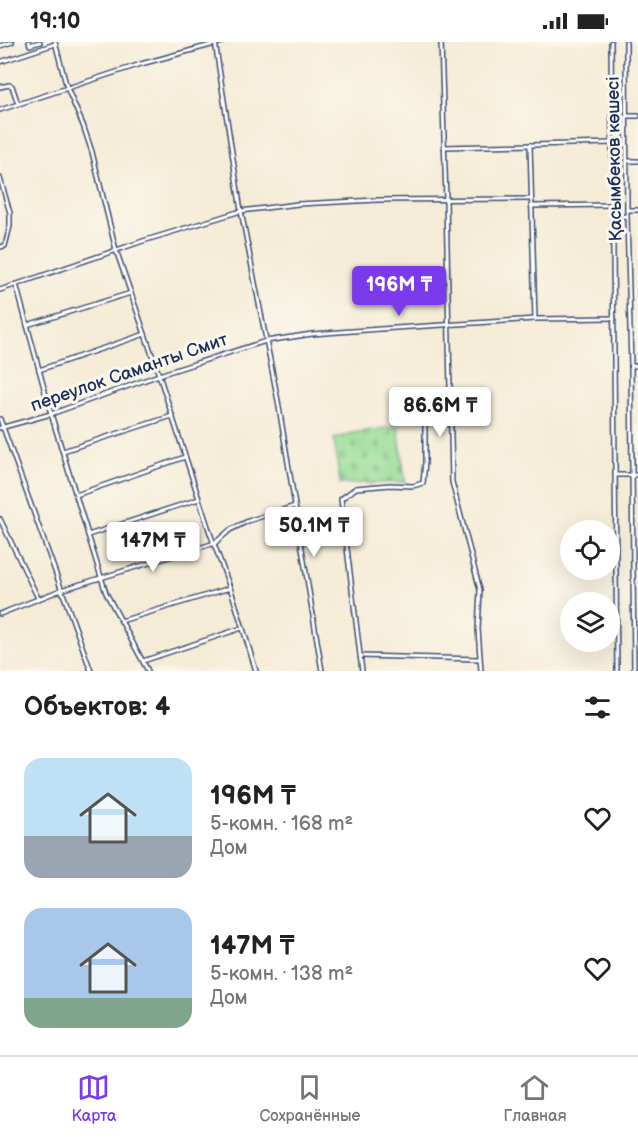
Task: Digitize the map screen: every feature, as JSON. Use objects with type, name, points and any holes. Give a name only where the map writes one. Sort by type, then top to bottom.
[{"type":"street","points":[[0,46],[12,42]]},
{"type":"street","points":[[33,51],[30,43],[40,42]]},
{"type":"street","points":[[0,111],[67,88],[222,42]]},
{"type":"street","points":[[441,42],[452,482],[480,590],[477,659],[481,671]]},
{"type":"street","points":[[611,42],[617,671]]},
{"type":"street","name":"Қасымбеков көшесі","points":[[626,42],[627,216],[636,635],[634,671]]},
{"type":"street","points":[[0,62],[55,43],[67,88],[92,152],[116,250],[256,671]]},
{"type":"street","points":[[215,43],[241,211],[278,401],[322,671]]},
{"type":"street","points":[[0,87],[12,86],[18,104]]},
{"type":"street","points":[[627,116],[638,116]]},
{"type":"street","points":[[444,147],[612,143]]},
{"type":"street","points":[[530,145],[535,319]]},
{"type":"street","points":[[627,161],[638,161]]},
{"type":"street","points":[[0,178],[10,213],[10,226],[5,246],[0,247]]},
{"type":"street","points":[[0,201],[6,199]]},
{"type":"street","points":[[0,290],[116,250],[241,211],[298,204],[377,200],[531,199]]},
{"type":"street","points":[[531,206],[612,205]]},
{"type":"street","points":[[627,210],[638,210]]},
{"type":"street","points":[[613,217],[627,216]]},
{"type":"street","points":[[16,284],[51,414],[106,593],[148,671]]},
{"type":"street","points":[[27,325],[131,293]]},
{"type":"street","name":"переулок Саманты Смит","points":[[1,428],[51,414],[159,375],[266,341],[335,332],[535,319],[614,318]]},
{"type":"street","points":[[39,370],[145,333]]},
{"type":"street","points":[[631,366],[638,366]]},
{"type":"street","points":[[362,671],[341,499],[356,488],[390,485],[413,486],[423,483],[425,411]]},
{"type":"street","points":[[63,451],[172,416]]},
{"type":"street","points":[[0,419],[1,428],[91,671]]},
{"type":"street","points":[[76,495],[185,457]]},
{"type":"street","points":[[615,475],[638,476]]},
{"type":"street","points":[[88,535],[199,499]]},
{"type":"street","points":[[0,614],[61,590],[215,543],[230,530],[248,520],[295,506]]},
{"type":"street","points":[[0,519],[38,598]]},
{"type":"street","points":[[633,555],[638,555]]},
{"type":"street","points":[[121,621],[230,588]]},
{"type":"street","points":[[143,661],[242,628]]},
{"type":"street","points":[[360,656],[477,659]]},
{"type":"green space","points":[[398,426],[405,482],[340,484],[334,439],[353,433]]}]
